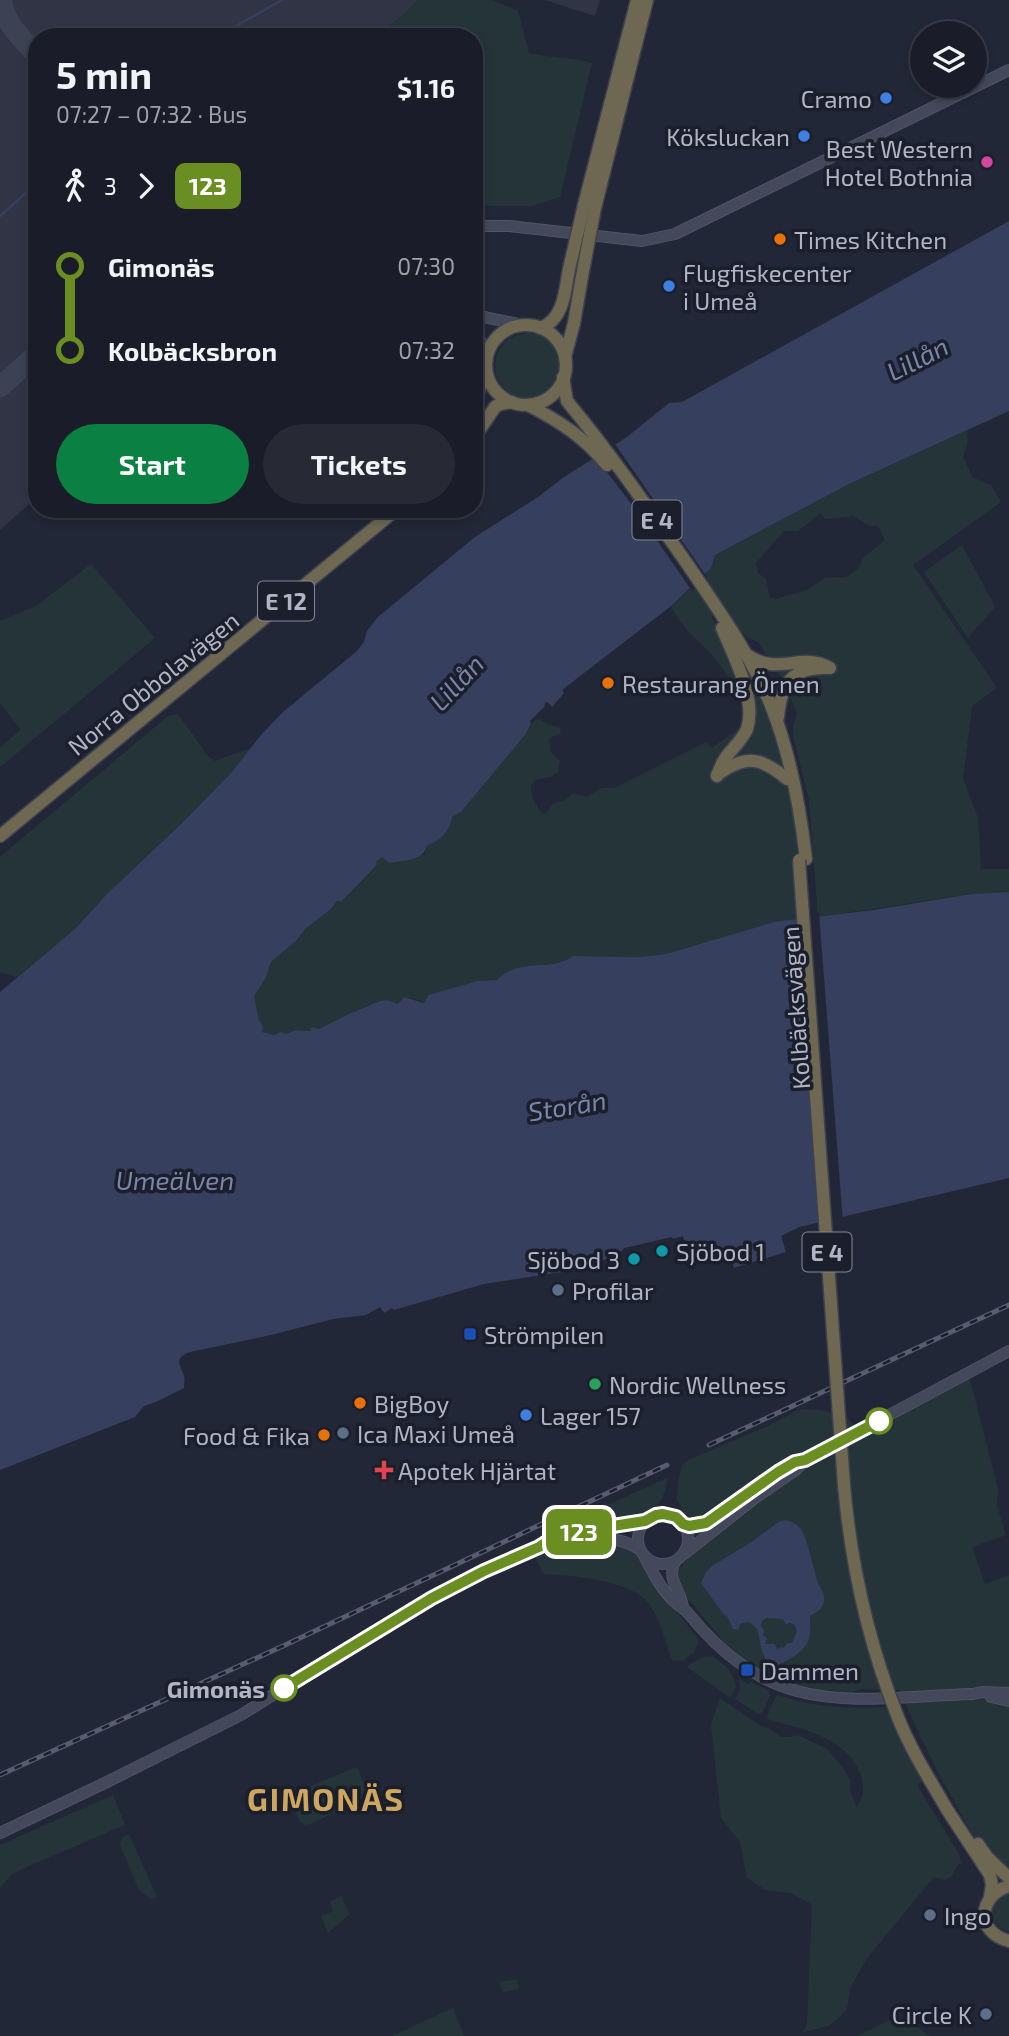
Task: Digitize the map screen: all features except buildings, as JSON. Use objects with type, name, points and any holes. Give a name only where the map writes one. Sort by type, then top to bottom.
[{"type":"highway","name":"E 4","points":[[563,377],[574,323],[576,270],[637,0]]},
{"type":"highway","name":"E 4","points":[[589,207],[647,0]]},
{"type":"highway","name":"E 4","points":[[540,328],[548,325],[558,314],[576,270]]},
{"type":"highway","points":[[483,379],[491,346],[501,334],[514,327],[523,325],[540,328],[557,340],[565,357]]},
{"type":"highway","points":[[486,371],[493,387],[512,402]]},
{"type":"highway","points":[[528,405],[554,393],[563,377]]},
{"type":"highway","name":"Kolbäcksvägen","points":[[563,377],[568,401],[588,436],[633,486],[745,654],[762,684],[796,783],[849,1473],[863,1583],[895,1690],[962,1834],[989,1875],[992,1885],[990,1898]]},
{"type":"highway","name":"E 4","points":[[512,402],[528,405]]},
{"type":"highway","points":[[483,425],[495,407],[512,402]]},
{"type":"highway","name":"Kolbäcksvägen","points":[[528,405],[588,436]]},
{"type":"highway","name":"Norra Obbolavägen","points":[[0,836],[386,518]]},
{"type":"highway","name":"Kolbäcksvägen","points":[[717,613],[722,628],[755,685],[774,733],[787,779],[803,859]]},
{"type":"highway","points":[[722,628],[743,679],[750,715],[742,739],[724,760],[717,776],[739,762],[751,760],[767,763],[787,779]]},
{"type":"highway","points":[[745,654],[758,663],[768,665],[781,666],[814,661],[830,668],[820,667],[799,673],[790,679],[779,699],[777,722]]},
{"type":"highway","name":"Kolbäcksvägen","points":[[952,1810],[987,1857],[1009,1878]]},
{"type":"highway","points":[[990,1898],[997,1890],[1009,1886]]},
{"type":"highway","name":"E 4","points":[[990,1898],[985,1910],[988,1925],[1007,1941]]},
{"type":"main road","points":[[483,226],[509,226],[642,241],[675,234],[1009,70]]},
{"type":"main road","points":[[483,317],[523,325]]},
{"type":"main road","points":[[483,344],[487,356]]},
{"type":"main road","points":[[683,1524],[694,1526],[706,1523],[795,1462],[805,1460],[1009,1351]]},
{"type":"main road","points":[[539,1547],[614,1539],[629,1542],[659,1565],[679,1558],[755,1497],[797,1469],[805,1460]]},
{"type":"main road","points":[[0,1833],[241,1715],[432,1598],[550,1540],[587,1530],[645,1521],[656,1515],[676,1517],[683,1524],[688,1540],[671,1578],[683,1607]]},
{"type":"main road","points":[[645,1521],[637,1539],[642,1553],[666,1592],[676,1604],[683,1607],[711,1640],[738,1664],[764,1680],[795,1692],[825,1698],[1009,1693]]},
{"type":"main road","points":[[973,1694],[1009,1702]]},
{"type":"shaded area","points":[[0,0],[419,0],[388,28],[28,28],[28,505],[0,530]]},
{"type":"shaded area","points":[[419,0],[492,0],[518,11],[529,53],[592,63],[560,197],[532,206],[483,206],[483,28],[388,28]]},
{"type":"shaded area","points":[[545,0],[600,0],[595,16]]},
{"type":"shaded area","points":[[521,333],[535,333],[547,338],[556,347],[561,366],[559,379],[552,390],[535,399],[521,399],[509,394],[500,385],[495,373],[495,359],[500,347],[509,338]]},
{"type":"shaded area","points":[[968,430],[963,456],[972,477],[992,486],[1001,502],[913,565],[997,688],[972,706],[963,778],[978,818],[981,869],[1009,869],[1009,892],[972,894],[818,917],[809,800],[793,736],[797,713],[781,677],[758,642],[737,628],[703,576],[711,568],[715,555],[849,484]],"holes":[[[821,513],[825,519],[853,516],[870,526],[878,526],[885,540],[863,558],[858,569],[846,577],[825,578],[807,590],[770,598],[766,579],[758,573],[756,563],[784,531],[798,531]]]},
{"type":"shaded area","points":[[962,545],[995,607],[968,638],[924,572]]},
{"type":"shaded area","points":[[91,564],[155,638],[0,767],[0,747],[21,730],[0,703],[0,621],[36,606]]},
{"type":"shaded area","points":[[698,581],[720,611],[711,617],[755,686],[777,742],[791,799],[809,917],[757,927],[666,954],[638,957],[573,956],[555,964],[525,966],[506,973],[497,980],[478,981],[424,1003],[404,997],[398,1004],[387,1000],[380,1001],[319,1029],[296,1030],[286,1034],[279,1032],[274,1035],[262,1032],[263,1026],[259,1020],[254,996],[271,962],[337,901],[342,901],[377,866],[375,862],[382,856],[389,863],[425,854],[427,846],[444,835],[452,817],[461,812],[535,720],[539,719],[561,730],[560,734],[549,740],[550,751],[560,761],[558,772],[551,777],[535,780],[530,786],[533,799],[541,813],[547,813],[553,803],[564,801],[573,793],[586,797],[602,788],[614,788],[706,742],[712,748],[742,726],[742,707],[729,677],[684,626],[671,606]]},
{"type":"shaded area","points":[[178,714],[208,756],[215,761],[251,748],[231,773],[106,895],[76,928],[17,977],[0,972],[0,857],[168,716]]},
{"type":"shaded area","points":[[968,1372],[998,1489],[997,1506],[1006,1535],[972,1547],[985,1584],[1009,1575],[1009,1883],[998,1879],[972,1833],[933,1762],[900,1690],[821,1690],[772,1676],[747,1662],[725,1643],[683,1593],[679,1582],[679,1570],[687,1559],[686,1518],[677,1499],[678,1482],[686,1461],[768,1426],[800,1409],[820,1410],[846,1417],[860,1431]]},
{"type":"shaded area","points":[[667,1478],[663,1496],[651,1512],[538,1537]]},
{"type":"shaded area","points":[[617,1545],[637,1555],[650,1578],[697,1637],[698,1644],[694,1652],[683,1661],[672,1660],[650,1605],[631,1590],[602,1581],[544,1574],[535,1558],[557,1549]]},
{"type":"shaded area","points":[[706,1656],[714,1657],[730,1670],[736,1686],[732,1696],[729,1697],[687,1667]]},
{"type":"shaded area","points":[[739,1678],[748,1684],[750,1682],[766,1689],[771,1694],[763,1712],[758,1714],[735,1699],[740,1690]]},
{"type":"shaded area","points":[[777,1695],[833,1707],[890,1707],[925,1780],[917,1785],[959,1854],[961,1864],[958,1864],[952,1876],[944,1880],[934,1877],[868,1957],[850,1988],[847,2010],[829,2026],[803,2032],[807,2023],[812,1905],[791,1893],[765,1890],[747,1878],[740,1842],[721,1818],[711,1725],[720,1698],[781,1737],[798,1735],[827,1749],[850,1780],[850,1791],[857,1807],[863,1784],[855,1763],[835,1743],[809,1731],[767,1719]]},
{"type":"shaded area","points":[[354,1768],[358,1769],[369,1796],[367,1798],[310,1824],[300,1822],[291,1798],[294,1793]]},
{"type":"shaded area","points":[[113,1795],[125,1825],[22,1869],[11,1875],[0,1888],[0,1845]]},
{"type":"shaded area","points":[[129,1834],[157,1897],[151,1899],[139,1890],[120,1845],[121,1838]]},
{"type":"shaded area","points":[[1009,1893],[1009,1932],[996,1924],[992,1913],[997,1902]]},
{"type":"shaded area","points":[[341,1896],[350,1914],[328,1933],[321,1916],[333,1911],[330,1902]]},
{"type":"shaded area","points":[[517,1979],[519,1989],[503,1992],[499,1982]]},
{"type":"shaded area","points":[[453,2008],[464,2036],[392,2036]]},
{"type":"shaded area","points":[[907,2019],[929,2036],[857,2036],[890,2020]]},
{"type":"water","name":"Umeälven","points":[[1009,221],[1009,411],[849,484],[715,555],[711,568],[671,606],[562,690],[564,693],[552,707],[545,702],[545,706],[530,721],[525,735],[461,812],[452,817],[450,827],[444,834],[427,846],[417,858],[389,863],[382,857],[376,862],[377,865],[342,901],[337,901],[271,962],[265,979],[254,996],[259,1020],[263,1026],[262,1032],[274,1035],[296,1030],[310,1031],[312,1027],[319,1029],[380,1001],[387,1000],[398,1004],[404,997],[424,1003],[429,995],[477,981],[497,980],[515,969],[555,964],[573,956],[638,957],[666,954],[774,922],[972,894],[1009,892],[1009,1178],[799,1227],[781,1236],[786,1252],[734,1268],[729,1251],[699,1261],[685,1252],[683,1236],[672,1237],[624,1248],[588,1268],[484,1284],[394,1310],[392,1308],[384,1313],[380,1307],[366,1315],[333,1319],[190,1352],[181,1357],[179,1362],[184,1388],[144,1406],[135,1417],[0,1470],[0,992],[76,928],[106,895],[231,773],[283,712],[357,651],[378,617],[475,537],[627,437],[669,403],[682,402]]},
{"type":"water","points":[[780,1521],[793,1523],[803,1533],[824,1603],[810,1616],[809,1639],[804,1648],[773,1667],[764,1655],[757,1629],[746,1622],[740,1624],[738,1630],[733,1629],[727,1616],[701,1583],[712,1566]],"holes":[[[766,1618],[783,1619],[786,1625],[794,1624],[796,1629],[792,1643],[777,1649],[775,1644],[765,1644],[767,1638],[763,1635],[762,1621]]]},
{"type":"pier","points":[[613,441],[707,577],[692,591],[593,454]]},
{"type":"pier","points":[[809,913],[819,913],[843,1222],[823,1226]]},
{"type":"waterway","points":[[233,28],[282,0]]},
{"type":"waterway","points":[[0,216],[28,191]]},
{"type":"taxiway","points":[[2,0],[10,23],[28,45]]},
{"type":"taxiway","points":[[0,387],[28,362]]},
{"type":"railway","points":[[709,1445],[1009,1305]]},
{"type":"railway","points":[[0,1775],[283,1646],[667,1465]]},
{"type":"bus line","name":"123","points":[[284,1688],[432,1598],[550,1540],[587,1530],[645,1521],[663,1514],[676,1517],[689,1526],[706,1523],[778,1472],[879,1421]]},
{"type":"place","name":"Cramo","points":[[886,98]]},
{"type":"place","name":"Köksluckan","points":[[804,136]]},
{"type":"place","name":"Best Western Hotel Bothnia","points":[[987,162]]},
{"type":"place","name":"Times Kitchen","points":[[780,239]]},
{"type":"place","name":"Flugfiskecenter i Umeå","points":[[669,286]]},
{"type":"place","name":"Restaurang Örnen","points":[[608,683]]},
{"type":"place","name":"Sjöbod 1","points":[[662,1251]]},
{"type":"place","name":"Sjöbod 3","points":[[634,1259]]},
{"type":"place","name":"Profilar","points":[[558,1290]]},
{"type":"place","name":"Strömpilen","points":[[470,1334]]},
{"type":"place","name":"Nordic Wellness","points":[[595,1384]]},
{"type":"place","name":"BigBoy","points":[[360,1403]]},
{"type":"place","name":"Lager 157","points":[[526,1415]]},
{"type":"place","name":"Ica Maxi Umeå","points":[[343,1433]]},
{"type":"place","name":"Food & Fika","points":[[324,1435]]},
{"type":"place","name":"Apotek Hjärtat","points":[[384,1470]]},
{"type":"place","name":"Dammen","points":[[747,1670]]},
{"type":"place","name":"Gimonäs","points":[[284,1688]]},
{"type":"place","name":"Ingo","points":[[930,1915]]},
{"type":"place","name":"Circle K","points":[[986,2014]]},
{"type":"district","name":"GIMONÄS","points":[[326,1798]]},
{"type":"water label","name":"Lillån","points":[[917,358]]},
{"type":"water label","name":"Lillån","points":[[456,682]]},
{"type":"water label","name":"Storån","points":[[567,1105]]}]
